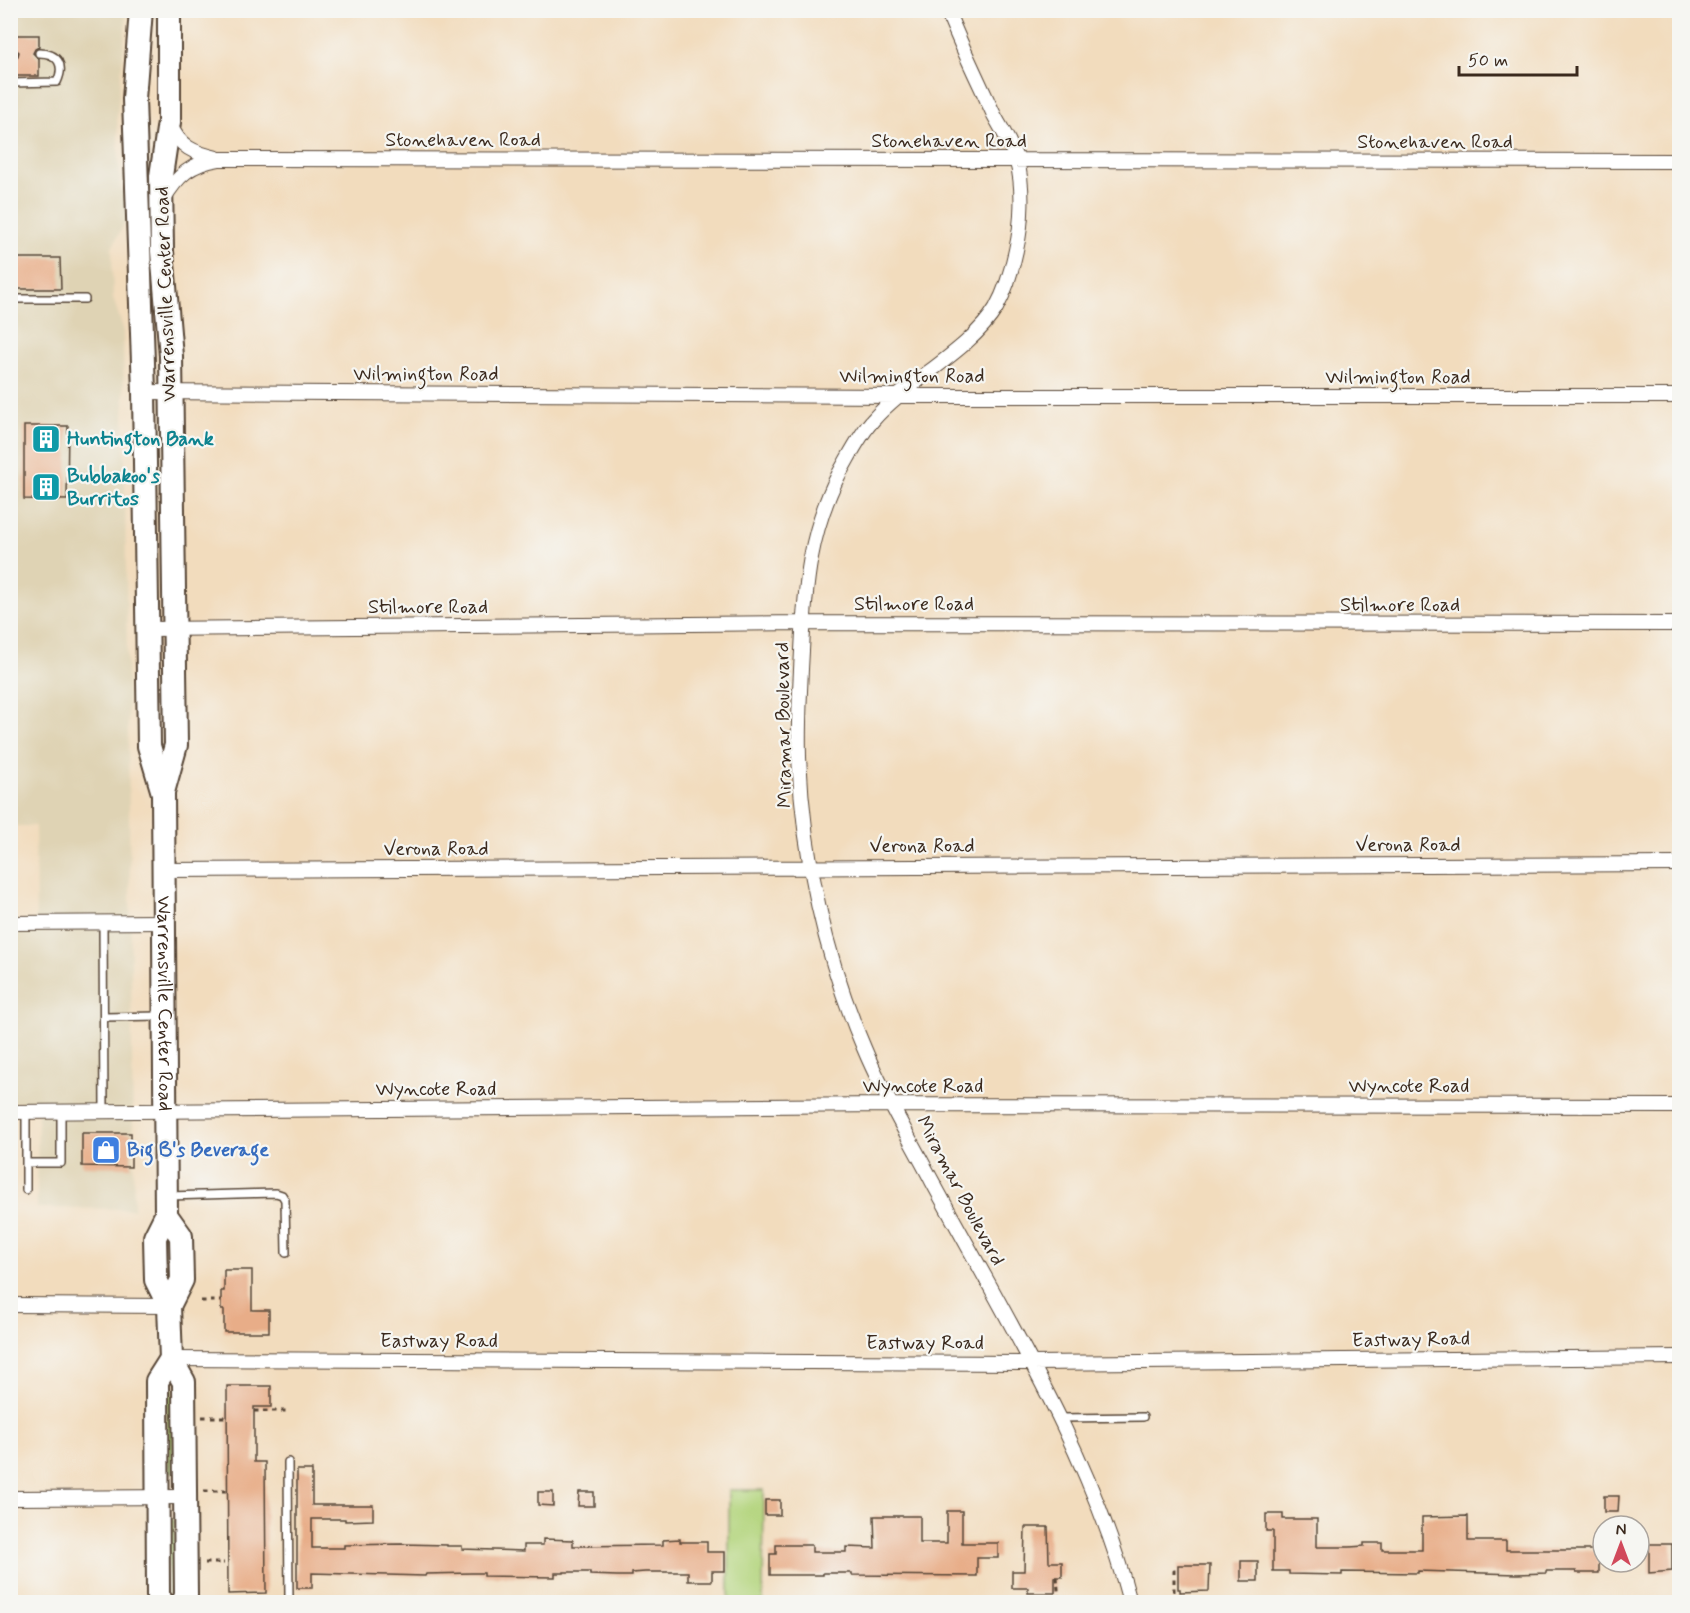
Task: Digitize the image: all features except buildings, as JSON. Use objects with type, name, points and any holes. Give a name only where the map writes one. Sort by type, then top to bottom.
[{"type":"main road","name":"Warrensville Center Road","points":[[141,10],[134,99],[144,392],[149,746],[163,801],[165,922],[166,1205],[155,1237],[156,1280],[169,1306],[171,1359],[184,1382],[192,1494],[186,1596],[183,1602]]},
{"type":"main road","name":"Warrensville Center Road","points":[[163,801],[176,745],[171,356],[162,251],[161,176],[169,122],[169,10]]},
{"type":"main road","points":[[162,1602],[158,1596],[157,1381],[171,1359]]},
{"type":"street","name":"Miramar Boulevard","points":[[947,10],[970,64],[1017,161],[1022,209],[1019,238],[1011,272],[996,307],[981,327],[870,422],[838,476],[823,512],[812,543],[803,623],[799,757],[804,815],[811,866],[828,942],[841,990],[865,1052],[891,1105],[1060,1418],[1103,1515],[1118,1557],[1130,1602]]},
{"type":"street","name":"Stonehaven Road","points":[[169,122],[182,145],[190,150],[219,159]]},
{"type":"street","name":"Stonehaven Road","points":[[162,202],[171,185],[182,173],[194,165],[219,159],[1680,161]]},
{"type":"street","name":"Wilmington Road","points":[[144,392],[898,396],[1680,396]]},
{"type":"street","name":"Stilmore Road","points":[[148,628],[803,623],[1680,624]]},
{"type":"street","name":"Verona Road","points":[[164,870],[1680,864]]},
{"type":"street","points":[[10,923],[165,922]]},
{"type":"street","name":"Wyncote Road","points":[[10,1112],[891,1105],[1680,1106]]},
{"type":"street","points":[[10,1305],[169,1306]]},
{"type":"street","name":"Eastway Road","points":[[171,1359],[1032,1363],[1680,1357]]},
{"type":"street","points":[[10,1498],[157,1497],[192,1494]]},
{"type":"lane","points":[[10,83],[57,82],[60,74],[59,63],[49,53],[39,53]]},
{"type":"lane","points":[[10,299],[85,299]]},
{"type":"lane","points":[[103,923],[104,1111]]},
{"type":"lane","points":[[104,1017],[165,1016]]},
{"type":"lane","points":[[26,1163],[61,1163],[61,1111]]},
{"type":"lane","points":[[26,1112],[26,1190]]},
{"type":"lane","points":[[166,1205],[276,1193],[282,1195],[285,1200],[286,1253]]},
{"type":"lane","points":[[1060,1418],[1143,1417]]},
{"type":"lane","points":[[288,1462],[289,1602]]},
{"type":"path","points":[[201,1300],[221,1300]]},
{"type":"path","points":[[254,1411],[288,1411]]},
{"type":"path","points":[[198,1417],[227,1417]]},
{"type":"path","points":[[192,1494],[227,1491]]},
{"type":"path","points":[[200,1563],[224,1563]]},
{"type":"path","points":[[1174,1601],[1174,1571],[1178,1571]]},
{"type":"path","points":[[1057,1577],[1059,1602]]},
{"type":"shaded area","points":[[11,11],[127,11],[117,117],[120,187],[128,204],[128,216],[112,248],[113,298],[123,328],[134,1209],[37,1208],[38,1103],[11,1102],[10,932],[36,931],[35,826],[10,826]]},
{"type":"green space","points":[[167,1384],[172,1385],[174,1471],[171,1473],[168,1471]]},
{"type":"green space","points":[[729,1490],[764,1490],[763,1602],[729,1602]]},
{"type":"green space","points":[[171,1518],[174,1521],[175,1596],[172,1598],[169,1596],[168,1521]]},
{"type":"place","name":"Huntington Bank","points":[[46,439]]},
{"type":"place","name":"Bubbakoo's Burritos","points":[[46,487]]},
{"type":"place","name":"Big B's Beverage","points":[[106,1150]]}]
